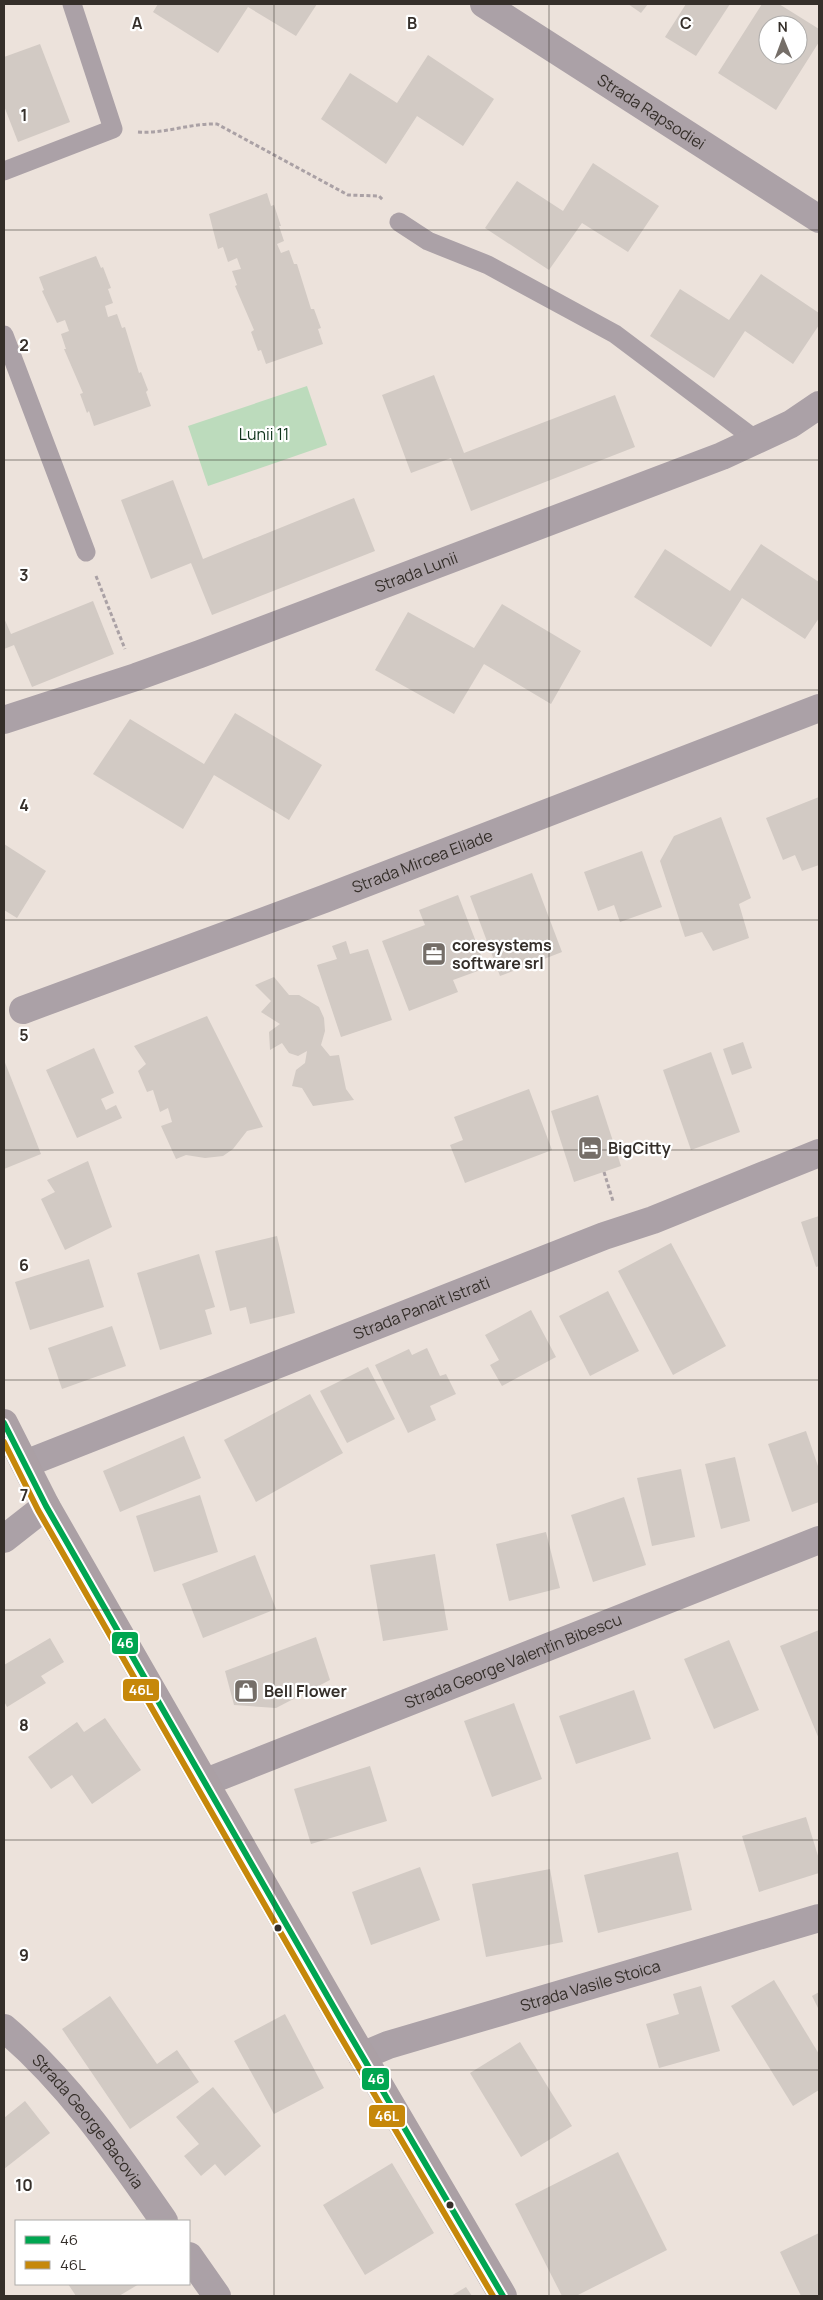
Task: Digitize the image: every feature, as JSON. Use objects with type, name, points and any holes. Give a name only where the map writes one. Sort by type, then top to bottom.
[{"type":"street","name":"Strada Rapsodiei","points":[[484,4],[819,219]]},
{"type":"street","name":"Strada Lunii","points":[[4,720],[136,677],[722,456],[791,424],[819,405]]},
{"type":"street","name":"Strada Mircea Eliade","points":[[23,1010],[324,899],[819,708]]},
{"type":"street","name":"Strada Panait Istrati","points":[[25,1464],[604,1236],[653,1220],[819,1153]]},
{"type":"street","points":[[4,1423],[46,1506],[362,2056],[503,2296]]},
{"type":"street","points":[[4,1539],[46,1506]]},
{"type":"street","name":"Strada George Valentin Bibescu","points":[[206,1782],[819,1540]]},
{"type":"street","name":"Strada Vasile Stoica","points":[[362,2056],[388,2045],[819,1918]]},
{"type":"street","name":"Strada George Bacovia","points":[[4,2028],[35,2054],[69,2091],[114,2149],[163,2220]]},
{"type":"street","points":[[190,2257],[217,2296]]},
{"type":"lane","points":[[4,171],[113,129],[72,4]]},
{"type":"lane","points":[[399,222],[428,241],[488,265],[615,334],[756,440]]},
{"type":"lane","points":[[4,335],[10,370],[86,552]]},
{"type":"path","points":[[113,129],[152,133],[202,123],[217,124],[348,195],[379,196],[399,222]]},
{"type":"path","points":[[86,552],[136,677]]},
{"type":"green space","name":"Lunii 11","points":[[307,386],[327,445],[208,486],[188,426]]},
{"type":"building","points":[[158,4],[317,4],[296,36],[248,7],[218,53],[153,12]]},
{"type":"building","points":[[628,4],[648,4],[641,13]]},
{"type":"building","points":[[686,4],[730,4],[696,56],[665,37]]},
{"type":"building","points":[[762,4],[779,4],[797,15],[758,15],[758,65],[804,65],[776,110],[718,73]]},
{"type":"building","points":[[808,22],[819,29],[819,42],[808,59]]},
{"type":"building","points":[[40,44],[70,122],[18,142],[4,106],[4,57]]},
{"type":"building","points":[[428,55],[494,99],[463,146],[417,116],[386,164],[321,119],[350,73],[397,103]]},
{"type":"building","points":[[593,163],[659,206],[628,252],[582,223],[549,270],[485,228],[517,181],[563,211]]},
{"type":"building","points":[[267,193],[271,206],[274,205],[284,241],[277,244],[281,253],[289,250],[294,264],[297,264],[311,309],[314,309],[321,328],[318,329],[323,344],[266,364],[261,350],[258,351],[251,332],[254,330],[235,286],[237,285],[232,271],[241,269],[237,258],[228,262],[223,247],[218,249],[209,214]]},
{"type":"building","points":[[96,256],[101,268],[103,267],[111,288],[108,289],[113,303],[105,306],[108,317],[117,314],[122,328],[125,327],[139,373],[141,372],[148,390],[146,392],[151,406],[94,426],[89,411],[87,413],[80,394],[83,393],[64,349],[66,349],[61,334],[69,331],[65,320],[57,323],[42,291],[44,290],[39,277]]},
{"type":"building","points":[[761,274],[819,313],[819,325],[793,364],[745,331],[714,378],[650,336],[680,289],[729,320]]},
{"type":"building","points":[[434,375],[464,453],[615,395],[635,447],[471,511],[451,458],[411,473],[382,395]]},
{"type":"building","points":[[173,480],[203,559],[354,498],[375,551],[212,615],[191,563],[151,579],[121,500]]},
{"type":"building","points":[[761,544],[819,582],[819,618],[805,639],[742,598],[711,647],[634,597],[665,549],[730,591]]},
{"type":"building","points":[[93,601],[114,654],[32,687],[14,645],[4,649],[4,618],[11,634]]},
{"type":"building","points":[[502,604],[581,651],[551,704],[484,664],[454,714],[375,670],[408,612],[474,648]]},
{"type":"building","points":[[235,713],[322,765],[289,820],[214,775],[183,829],[93,774],[130,719],[204,764]]},
{"type":"building","points":[[819,797],[819,865],[802,871],[795,855],[783,860],[766,818]]},
{"type":"building","points":[[721,817],[751,898],[739,904],[749,938],[713,951],[702,932],[685,937],[660,861],[674,836]]},
{"type":"building","points":[[4,844],[46,871],[17,918],[4,910]]},
{"type":"building","points":[[642,851],[662,907],[620,922],[614,905],[598,911],[584,872]]},
{"type":"building","points":[[532,873],[562,952],[500,976],[470,896]]},
{"type":"building","name":"coresystems software srl","points":[[458,895],[486,968],[453,980],[458,992],[409,1011],[382,941],[425,925],[419,910]]},
{"type":"building","points":[[346,941],[350,954],[368,949],[392,1020],[341,1037],[317,965],[337,959],[332,946]]},
{"type":"building","points":[[274,977],[289,995],[299,995],[319,1007],[324,1018],[325,1031],[321,1045],[330,1056],[339,1055],[346,1089],[354,1100],[313,1106],[302,1088],[292,1086],[296,1070],[305,1063],[307,1051],[298,1056],[289,1053],[282,1043],[270,1050],[269,1032],[280,1024],[261,1012],[271,1001],[255,985]]},
{"type":"building","points":[[207,1016],[263,1127],[247,1131],[233,1149],[223,1156],[205,1158],[186,1155],[176,1159],[161,1126],[172,1122],[168,1108],[160,1112],[153,1090],[147,1092],[138,1071],[146,1064],[134,1046]]},
{"type":"building","points":[[743,1042],[752,1068],[732,1075],[723,1049]]},
{"type":"building","points":[[94,1048],[114,1093],[101,1099],[106,1110],[116,1105],[122,1118],[77,1138],[46,1070]]},
{"type":"building","points":[[711,1052],[740,1132],[691,1150],[663,1070]]},
{"type":"building","points":[[4,1060],[41,1154],[4,1169]]},
{"type":"building","points":[[529,1089],[552,1150],[465,1183],[450,1145],[463,1140],[454,1117]]},
{"type":"building","points":[[598,1095],[621,1166],[574,1182],[551,1111]]},
{"type":"building","points":[[88,1161],[112,1227],[65,1250],[41,1199],[55,1192],[47,1180]]},
{"type":"building","points":[[819,1216],[819,1266],[816,1267],[801,1222]]},
{"type":"building","points":[[277,1236],[295,1313],[250,1324],[246,1307],[230,1311],[215,1251]]},
{"type":"building","points":[[671,1243],[726,1346],[673,1375],[618,1271]]},
{"type":"building","points":[[199,1254],[215,1307],[205,1310],[212,1334],[160,1350],[137,1273]]},
{"type":"building","points":[[89,1259],[104,1307],[30,1330],[15,1282]]},
{"type":"building","points":[[608,1291],[639,1351],[590,1376],[559,1316]]},
{"type":"building","points":[[531,1310],[556,1357],[502,1386],[490,1365],[499,1360],[485,1335]]},
{"type":"building","points":[[112,1326],[126,1366],[62,1389],[48,1348]]},
{"type":"building","points":[[427,1348],[440,1376],[446,1374],[456,1394],[430,1406],[436,1420],[408,1433],[375,1365],[409,1349],[412,1355]]},
{"type":"building","points":[[368,1367],[395,1419],[347,1443],[320,1391]]},
{"type":"building","points":[[310,1394],[343,1453],[256,1502],[224,1440]]},
{"type":"building","points":[[806,1431],[819,1469],[819,1502],[792,1512],[768,1444]]},
{"type":"building","points":[[184,1436],[201,1478],[120,1512],[103,1471]]},
{"type":"building","points":[[735,1457],[750,1521],[721,1529],[705,1464]]},
{"type":"building","points":[[681,1469],[695,1537],[652,1546],[637,1478]]},
{"type":"building","points":[[200,1495],[218,1552],[154,1572],[136,1516]]},
{"type":"building","points":[[624,1497],[646,1565],[593,1582],[571,1515]]},
{"type":"building","points":[[546,1532],[560,1588],[509,1601],[496,1544]]},
{"type":"building","points":[[435,1554],[448,1630],[383,1641],[370,1565]]},
{"type":"building","points":[[255,1555],[276,1609],[203,1638],[182,1584]]},
{"type":"building","points":[[819,1630],[819,1739],[780,1646]]},
{"type":"building","points":[[316,1637],[330,1680],[276,1708],[234,1705],[225,1671]]},
{"type":"building","points":[[50,1638],[64,1662],[41,1676],[46,1683],[7,1707],[4,1701],[4,1665]]},
{"type":"building","points":[[729,1640],[759,1710],[714,1729],[684,1659]]},
{"type":"building","points":[[634,1690],[651,1739],[576,1764],[559,1716]]},
{"type":"building","points":[[514,1703],[542,1779],[492,1797],[464,1721]]},
{"type":"building","points":[[105,1718],[141,1770],[92,1804],[72,1775],[51,1789],[28,1757],[77,1722],[84,1732]]},
{"type":"building","points":[[370,1766],[387,1821],[311,1844],[294,1789]]},
{"type":"building","points":[[806,1817],[819,1859],[819,1873],[759,1892],[742,1836]]},
{"type":"building","points":[[678,1852],[692,1910],[598,1933],[584,1875]]},
{"type":"building","points":[[420,1867],[440,1920],[371,1945],[352,1892]]},
{"type":"building","points":[[550,1869],[563,1942],[486,1957],[472,1884]]},
{"type":"building","points":[[774,1980],[819,2054],[819,2090],[793,2106],[731,2006]]},
{"type":"building","points":[[701,1986],[720,2051],[659,2068],[646,2024],[679,2014],[673,1994]]},
{"type":"building","points":[[819,1992],[819,2010],[812,1996]]},
{"type":"building","points":[[110,1996],[157,2064],[177,2050],[199,2082],[130,2129],[62,2029]]},
{"type":"building","points":[[285,2014],[324,2088],[274,2114],[234,2041]]},
{"type":"building","points":[[520,2042],[572,2126],[521,2157],[470,2073]]},
{"type":"building","points":[[213,2087],[261,2146],[225,2176],[215,2164],[201,2176],[184,2156],[199,2144],[176,2117]]},
{"type":"building","points":[[25,2101],[50,2133],[4,2169],[4,2118]]},
{"type":"building","points":[[618,2152],[667,2250],[576,2296],[562,2296],[515,2204]]},
{"type":"building","points":[[392,2163],[434,2233],[365,2275],[323,2205]]},
{"type":"building","points":[[819,2233],[819,2296],[801,2296],[780,2252]]},
{"type":"building","points":[[69,2285],[137,2285],[119,2296],[76,2296]]},
{"type":"building","points":[[466,2287],[472,2296],[451,2296]]},
{"type":"transit line","name":"46","points":[[4,1423],[46,1506],[344,2025],[503,2296]]},
{"type":"transit line","name":"46L","points":[[4,1442],[38,1510],[336,2029],[493,2296]]},
{"type":"place","name":"coresystems software srl","points":[[434,954]]},
{"type":"place","name":"BigCitty","points":[[590,1148]]},
{"type":"place","name":"Bell Flower","points":[[246,1691]]}]
